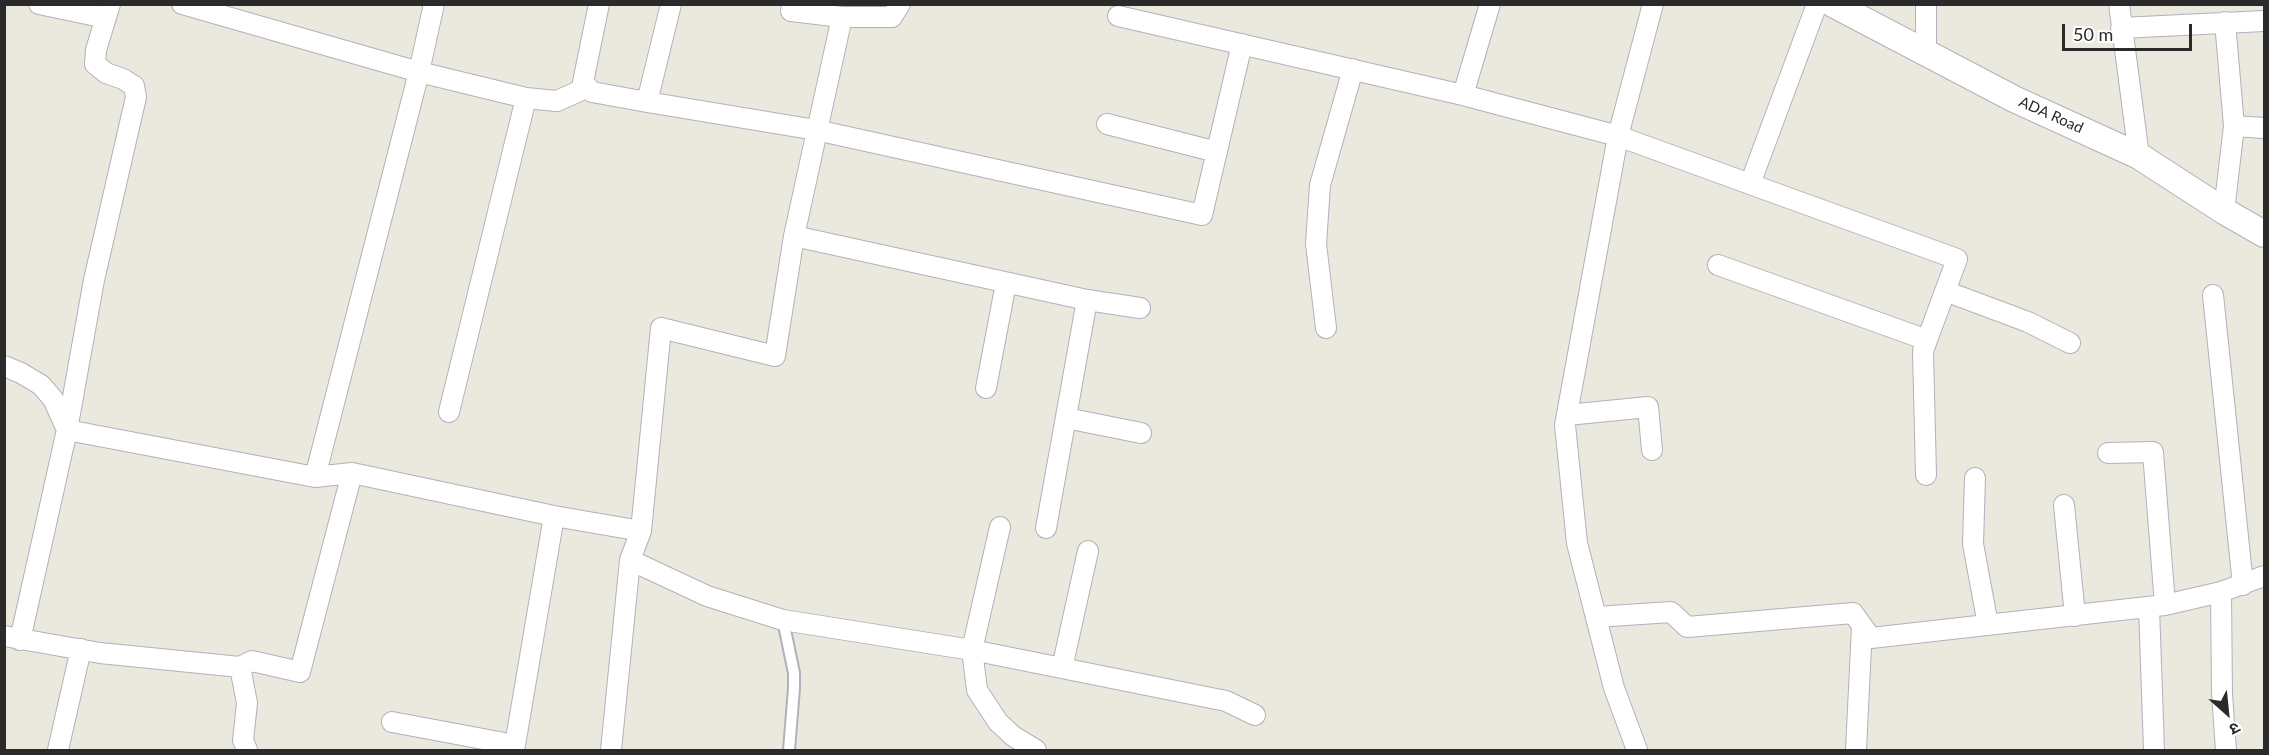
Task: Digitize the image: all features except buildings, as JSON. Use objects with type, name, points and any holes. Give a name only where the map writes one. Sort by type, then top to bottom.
[{"type":"street","points":[[39,4],[108,11],[96,50],[95,64],[106,73],[134,86],[136,97],[94,280],[67,430],[12,638],[81,650],[240,667],[252,660],[300,672],[352,473]]},
{"type":"street","points":[[182,4],[419,72],[526,98],[557,101],[586,88]]},
{"type":"street","points":[[315,477],[419,72],[434,4]]},
{"type":"street","points":[[599,4],[583,82],[592,92],[816,130],[1202,215],[1242,44]]},
{"type":"street","points":[[647,102],[671,4]]},
{"type":"street","points":[[792,4],[791,11],[842,17],[892,17],[900,4]]},
{"type":"street","points":[[1463,95],[1490,4]]},
{"type":"street","points":[[1636,750],[1614,688],[1577,543],[1565,425],[1618,136],[1653,4]]},
{"type":"street","points":[[1750,184],[1817,4]]},
{"type":"street","name":"ADA Road","points":[[1833,4],[2014,99],[2139,156],[2224,211],[2265,234]]},
{"type":"street","points":[[1926,4],[1926,53]]},
{"type":"street","points":[[2119,4],[2139,156]]},
{"type":"street","points":[[1118,16],[1463,95],[1618,136],[1957,258],[1923,351],[1926,475]]},
{"type":"street","points":[[611,750],[630,560],[641,531],[660,328],[775,356],[794,236],[842,17]]},
{"type":"street","points":[[2121,28],[2265,21]]},
{"type":"street","points":[[2224,211],[2234,126],[2225,22]]},
{"type":"street","points":[[1326,328],[1316,244],[1320,185],[1353,69]]},
{"type":"street","points":[[449,412],[526,98]]},
{"type":"street","points":[[1107,124],[1217,152]]},
{"type":"street","points":[[2234,126],[2265,128]]},
{"type":"street","points":[[794,236],[1087,300],[1140,308]]},
{"type":"street","points":[[1718,265],[1927,339]]},
{"type":"street","points":[[986,388],[1006,283]]},
{"type":"street","points":[[1945,291],[2028,322],[2070,343]]},
{"type":"street","points":[[2213,294],[2243,585]]},
{"type":"street","points":[[1046,528],[1087,300]]},
{"type":"street","points":[[4,366],[40,385],[53,399],[67,430]]},
{"type":"street","points":[[1567,415],[1648,406],[1652,450]]},
{"type":"street","points":[[1066,418],[1140,433]]},
{"type":"street","points":[[67,430],[315,477],[352,473],[554,516],[641,531]]},
{"type":"street","points":[[2108,453],[2153,452],[2157,606],[2154,750]]},
{"type":"street","points":[[1976,478],[1973,544],[1988,626]]},
{"type":"street","points":[[2064,506],[2075,616]]},
{"type":"street","points":[[392,722],[516,745],[554,516]]},
{"type":"street","points":[[1000,527],[972,650],[977,690],[998,722],[1013,736],[1036,750]]},
{"type":"street","points":[[1062,668],[1088,551]]},
{"type":"street","points":[[630,560],[707,596],[783,620],[972,650],[1226,701],[1255,715]]},
{"type":"street","points":[[1596,618],[1671,612],[1687,627],[1853,613],[1871,638],[2157,606],[2221,592],[2265,576]]},
{"type":"street","points":[[2221,592],[2222,694],[2226,750]]},
{"type":"street","points":[[1856,750],[1862,626]]},
{"type":"street","points":[[58,750],[81,650]]},
{"type":"street","points":[[240,667],[247,703],[243,740],[247,750]]},
{"type":"lane","points":[[783,620],[794,673],[789,750]]}]
